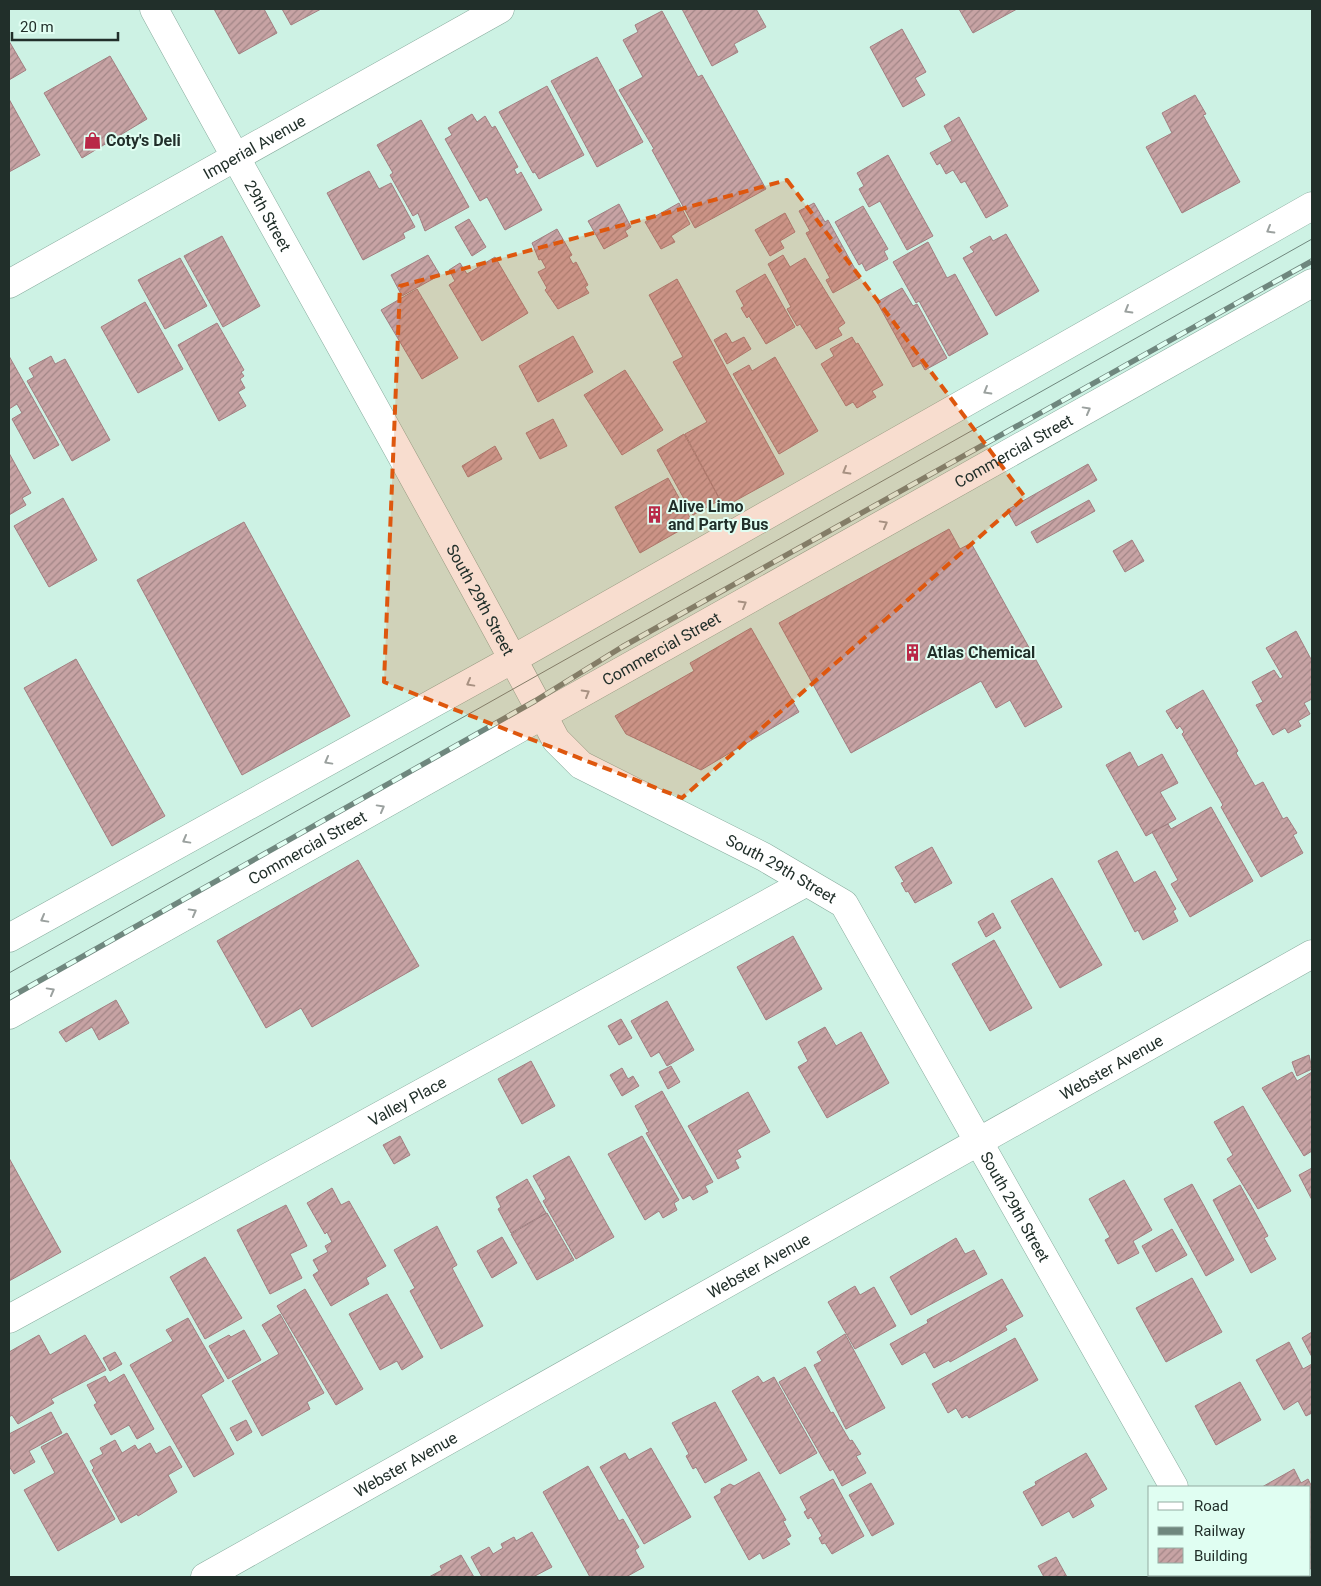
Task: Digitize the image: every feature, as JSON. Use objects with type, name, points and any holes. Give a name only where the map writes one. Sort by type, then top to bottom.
[{"type":"street","name":"29th Street","points":[[154,9],[234,156],[384,421]]},
{"type":"street","name":"Imperial Avenue","points":[[9,284],[234,156],[500,9]]},
{"type":"street","points":[[9,938],[513,659],[1312,206]]},
{"type":"street","name":"Commercial Street","points":[[9,1015],[544,717],[1312,284]]},
{"type":"street","name":"South 29th Street","points":[[384,421],[556,740],[581,765],[764,857],[805,883],[844,904],[1173,1486]]},
{"type":"street","name":"Valley Place","points":[[9,1320],[805,883]]},
{"type":"street","name":"Webster Avenue","points":[[205,1577],[1312,954]]},
{"type":"highlighted area","points":[[787,180],[1025,497],[682,798],[384,682],[400,286]]},
{"type":"building","points":[[214,9],[264,9],[277,33],[239,54]]},
{"type":"building","points":[[282,9],[321,9],[291,25]]},
{"type":"building","points":[[682,9],[756,9],[766,27],[734,44],[738,52],[712,66]]},
{"type":"building","points":[[959,9],[1017,9],[973,33]]},
{"type":"building","points":[[662,11],[698,77],[702,75],[766,189],[695,228],[652,150],[654,149],[619,90],[643,77],[623,40],[638,32],[635,25]]},
{"type":"building","points":[[902,29],[926,72],[915,78],[925,95],[903,107],[870,47]]},
{"type":"building","points":[[9,41],[26,70],[9,80]]},
{"type":"building","points":[[110,56],[147,119],[82,158],[44,93]]},
{"type":"building","points":[[597,57],[643,142],[597,167],[551,81]]},
{"type":"building","points":[[547,86],[584,155],[539,179],[535,172],[533,173],[499,112]]},
{"type":"building","points":[[1195,95],[1206,114],[1203,115],[1240,182],[1182,213],[1146,147],[1172,133],[1162,113]]},
{"type":"building","points":[[9,99],[40,155],[9,172]]},
{"type":"building","points":[[472,114],[477,122],[485,116],[492,128],[495,126],[518,167],[514,169],[517,175],[521,172],[542,210],[505,230],[487,197],[480,201],[445,139],[452,135],[448,128]]},
{"type":"building","points":[[959,117],[1008,206],[986,218],[965,181],[961,183],[953,170],[946,174],[940,163],[937,165],[930,153],[952,141],[944,126]]},
{"type":"building","points":[[421,120],[469,207],[425,231],[418,213],[413,216],[390,175],[393,173],[377,145]]},
{"type":"building","points":[[888,155],[933,236],[907,250],[880,201],[869,207],[859,189],[864,186],[857,173]]},
{"type":"building","points":[[369,171],[379,189],[391,183],[415,227],[403,233],[405,238],[363,260],[327,193]]},
{"type":"building","points":[[679,203],[690,224],[671,236],[675,242],[661,249],[645,222]]},
{"type":"building","points":[[814,203],[825,222],[828,220],[860,278],[833,293],[826,280],[830,278],[806,233],[810,231],[799,211]]},
{"type":"building","points":[[619,204],[631,227],[625,231],[628,236],[604,249],[588,221]]},
{"type":"building","points":[[863,206],[888,249],[884,251],[888,259],[866,271],[862,263],[859,265],[835,222]]},
{"type":"building","points":[[785,213],[795,232],[780,241],[784,248],[770,256],[755,230]]},
{"type":"building","points":[[469,219],[486,247],[472,256],[455,227]]},
{"type":"building","points":[[557,229],[572,255],[569,257],[573,264],[576,262],[588,285],[585,287],[589,293],[558,309],[545,290],[547,288],[538,272],[546,268],[541,259],[539,260],[532,243]]},
{"type":"building","points":[[1006,234],[1039,291],[996,316],[963,258],[974,252],[970,247],[990,236],[993,241]]},
{"type":"building","points":[[222,236],[260,306],[223,327],[184,256]]},
{"type":"building","points":[[928,242],[947,278],[955,274],[988,334],[949,356],[919,301],[916,303],[893,262]]},
{"type":"building","points":[[428,255],[440,275],[402,296],[391,275]]},
{"type":"building","points":[[783,255],[790,267],[805,258],[845,323],[838,328],[842,335],[816,349],[800,324],[797,326],[787,309],[791,307],[768,264]]},
{"type":"building","points":[[495,257],[528,313],[482,341],[449,285],[455,281],[449,270],[460,263],[467,274]]},
{"type":"building","points":[[180,258],[207,306],[165,329],[138,280]]},
{"type":"building","points":[[765,274],[795,327],[766,344],[749,316],[747,318],[741,308],[744,306],[736,291]]},
{"type":"building","points":[[677,279],[784,474],[724,507],[685,434],[707,422],[673,362],[683,357],[649,295]]},
{"type":"building","points":[[902,288],[913,306],[917,304],[947,358],[925,370],[921,363],[913,367],[877,302]]},
{"type":"building","points":[[417,289],[458,358],[422,379],[381,310]]},
{"type":"building","points":[[145,302],[183,369],[138,393],[101,327]]},
{"type":"building","points":[[217,323],[244,370],[241,372],[244,376],[240,379],[245,388],[238,392],[246,406],[219,421],[178,345]]},
{"type":"building","points":[[726,333],[732,343],[744,337],[751,349],[727,364],[714,340]]},
{"type":"building","points":[[573,336],[593,372],[538,402],[519,366]]},
{"type":"building","points":[[852,337],[856,344],[858,343],[883,385],[872,391],[876,397],[857,408],[853,402],[846,406],[821,364],[834,356],[830,349]]},
{"type":"building","points":[[9,356],[59,445],[34,459],[12,419],[22,413],[17,404],[9,409]]},
{"type":"building","points":[[51,356],[55,364],[65,359],[110,440],[72,461],[27,381],[34,377],[29,368]]},
{"type":"building","points":[[775,357],[818,431],[779,454],[733,374],[749,365],[752,371]]},
{"type":"building","points":[[625,370],[663,430],[622,455],[584,395]]},
{"type":"building","points":[[553,419],[567,446],[540,459],[526,433]]},
{"type":"building","points":[[684,434],[720,500],[693,515],[657,450]]},
{"type":"building","points":[[495,446],[502,459],[468,477],[462,466]]},
{"type":"building","points":[[9,453],[31,493],[22,498],[26,505],[9,515]]},
{"type":"building","points":[[1088,464],[1097,480],[1016,526],[1007,510]]},
{"type":"building","name":"Alive Limo and Party Bus","points":[[668,478],[693,523],[640,553],[615,507]]},
{"type":"building","points":[[63,498],[97,560],[49,587],[14,526]]},
{"type":"building","points":[[1089,500],[1095,511],[1037,543],[1031,532]]},
{"type":"building","points":[[244,522],[350,716],[242,775],[137,580]]},
{"type":"building","name":"Atlas Chemical","points":[[949,529],[960,549],[971,543],[1062,707],[1025,727],[1010,700],[996,708],[981,681],[851,753],[779,623]]},
{"type":"building","points":[[1132,540],[1144,561],[1125,572],[1113,551]]},
{"type":"building","points":[[751,628],[799,712],[701,770],[626,734],[615,716],[694,671],[690,663]]},
{"type":"building","points":[[1296,631],[1312,661],[1312,699],[1304,703],[1310,714],[1298,721],[1301,726],[1288,733],[1285,728],[1273,735],[1256,705],[1263,702],[1252,682],[1274,670],[1280,679],[1283,677],[1266,648]]},
{"type":"building","points":[[76,659],[165,816],[112,846],[24,688]]},
{"type":"building","points":[[1203,690],[1238,751],[1236,753],[1255,786],[1263,782],[1283,819],[1287,817],[1297,833],[1293,835],[1303,853],[1261,877],[1221,807],[1223,805],[1182,734],[1184,732],[1180,726],[1177,729],[1166,711]]},
{"type":"building","points":[[1130,752],[1138,767],[1162,754],[1178,783],[1160,792],[1176,819],[1146,836],[1106,765]]},
{"type":"building","points":[[1211,807],[1253,881],[1190,917],[1171,884],[1178,880],[1152,832],[1168,824],[1171,829]]},
{"type":"building","points":[[932,847],[952,883],[915,903],[901,883],[904,882],[895,867]]},
{"type":"building","points":[[1117,851],[1134,883],[1155,871],[1176,909],[1173,911],[1178,921],[1143,940],[1138,930],[1135,932],[1098,861]]},
{"type":"building","points":[[358,860],[419,966],[312,1027],[301,1008],[266,1028],[217,941]]},
{"type":"building","points":[[1052,878],[1102,965],[1060,988],[1011,901]]},
{"type":"building","points":[[993,913],[1001,928],[986,937],[978,922]]},
{"type":"building","points":[[793,936],[822,989],[766,1020],[737,967]]},
{"type":"building","points":[[994,940],[1032,1008],[990,1031],[952,964]]},
{"type":"building","points":[[116,1000],[129,1023],[99,1040],[92,1027],[66,1042],[59,1032]]},
{"type":"building","points":[[667,1001],[694,1050],[667,1066],[659,1052],[651,1057],[631,1021]]},
{"type":"building","points":[[621,1019],[632,1038],[619,1045],[608,1026]]},
{"type":"building","points":[[825,1027],[836,1046],[861,1032],[889,1083],[827,1118],[798,1067],[808,1061],[798,1042]]},
{"type":"building","points":[[1309,1055],[1312,1069],[1297,1076],[1292,1062]]},
{"type":"building","points":[[531,1061],[555,1106],[522,1124],[498,1079]]},
{"type":"building","points":[[671,1066],[680,1082],[668,1089],[659,1072]]},
{"type":"building","points":[[622,1068],[628,1079],[633,1076],[639,1086],[622,1096],[610,1075]]},
{"type":"building","points":[[1292,1072],[1297,1081],[1312,1072],[1312,1151],[1304,1156],[1262,1088]]},
{"type":"building","points":[[662,1091],[713,1182],[705,1186],[708,1192],[693,1200],[690,1195],[683,1199],[646,1133],[649,1132],[635,1106]]},
{"type":"building","points":[[748,1092],[770,1132],[737,1150],[741,1157],[735,1160],[739,1168],[718,1179],[688,1126]]},
{"type":"building","points":[[1243,1106],[1291,1191],[1258,1209],[1227,1159],[1233,1155],[1214,1122]]},
{"type":"building","points":[[400,1136],[410,1155],[394,1164],[383,1145]]},
{"type":"building","points":[[642,1136],[679,1200],[674,1203],[677,1210],[663,1218],[659,1211],[645,1220],[608,1154]]},
{"type":"building","points":[[569,1156],[614,1237],[576,1259],[543,1201],[546,1199],[533,1176]]},
{"type":"building","points":[[9,1158],[61,1252],[9,1281]]},
{"type":"building","points":[[1312,1168],[1312,1200],[1299,1175]]},
{"type":"building","points":[[527,1179],[546,1213],[511,1233],[498,1209],[501,1207],[496,1197]]},
{"type":"building","points":[[1124,1180],[1152,1230],[1133,1241],[1139,1253],[1118,1264],[1105,1240],[1110,1237],[1089,1199]]},
{"type":"building","points":[[1192,1184],[1234,1260],[1206,1276],[1164,1199]]},
{"type":"building","points":[[1240,1185],[1268,1236],[1264,1238],[1276,1259],[1251,1273],[1213,1200]]},
{"type":"building","points":[[332,1188],[341,1205],[349,1201],[386,1266],[366,1278],[369,1284],[331,1306],[313,1275],[319,1271],[313,1260],[328,1252],[325,1246],[332,1242],[327,1232],[325,1234],[307,1203]]},
{"type":"building","points":[[286,1205],[307,1246],[290,1254],[302,1278],[270,1294],[237,1230]]},
{"type":"building","points":[[547,1213],[574,1260],[537,1280],[511,1234]]},
{"type":"building","points":[[437,1226],[457,1265],[452,1268],[483,1326],[441,1349],[410,1291],[415,1288],[394,1250]]},
{"type":"building","points":[[1172,1229],[1187,1255],[1156,1272],[1142,1246]]},
{"type":"building","points":[[502,1237],[517,1263],[492,1278],[477,1251]]},
{"type":"building","points":[[956,1238],[965,1254],[974,1250],[987,1274],[911,1315],[890,1277]]},
{"type":"building","points":[[205,1257],[242,1318],[205,1339],[170,1277]]},
{"type":"building","points":[[1192,1278],[1222,1332],[1166,1362],[1136,1308]]},
{"type":"building","points":[[1002,1279],[1023,1316],[1005,1326],[1007,1330],[950,1362],[949,1360],[934,1368],[925,1352],[902,1365],[890,1344],[928,1323],[927,1320]]},
{"type":"building","points":[[855,1286],[860,1295],[874,1287],[896,1326],[855,1349],[828,1302]]},
{"type":"building","points":[[305,1289],[363,1389],[336,1405],[277,1306]]},
{"type":"building","points":[[387,1294],[423,1357],[402,1370],[397,1361],[380,1370],[349,1314]]},
{"type":"building","points":[[280,1314],[324,1393],[307,1402],[310,1409],[262,1436],[232,1381],[279,1354],[262,1325]]},
{"type":"building","points":[[188,1318],[224,1381],[201,1395],[234,1454],[194,1477],[130,1365],[173,1341],[166,1330]]},
{"type":"building","points":[[244,1330],[261,1360],[228,1379],[209,1346],[229,1335],[231,1337]]},
{"type":"building","points":[[1312,1332],[1312,1357],[1302,1338]]},
{"type":"building","points":[[845,1334],[885,1408],[846,1429],[814,1365],[822,1361],[817,1352]]},
{"type":"building","points":[[39,1335],[50,1355],[85,1335],[106,1370],[51,1399],[54,1403],[18,1424],[12,1415],[9,1417],[9,1352]]},
{"type":"building","points":[[1015,1338],[1038,1380],[969,1418],[967,1415],[962,1418],[956,1408],[948,1413],[932,1384]]},
{"type":"building","points":[[1289,1342],[1303,1369],[1312,1364],[1312,1413],[1306,1416],[1298,1401],[1284,1410],[1256,1360]]},
{"type":"building","points":[[115,1352],[122,1364],[110,1371],[103,1358]]},
{"type":"building","points":[[805,1367],[831,1413],[833,1412],[850,1441],[852,1440],[861,1454],[856,1456],[866,1473],[842,1486],[833,1469],[830,1471],[779,1382]]},
{"type":"building","points":[[124,1374],[154,1429],[137,1439],[129,1425],[111,1435],[94,1405],[97,1403],[87,1385],[105,1376],[109,1383]]},
{"type":"building","points":[[758,1376],[763,1383],[774,1377],[817,1453],[780,1474],[732,1391]]},
{"type":"building","points":[[1240,1382],[1261,1420],[1216,1445],[1195,1406]]},
{"type":"building","points":[[715,1402],[747,1460],[705,1483],[696,1467],[693,1469],[686,1456],[689,1454],[672,1423]]},
{"type":"building","points":[[51,1412],[62,1433],[29,1451],[35,1462],[14,1474],[9,1466],[9,1434]]},
{"type":"building","points":[[246,1420],[252,1432],[237,1441],[230,1428]]},
{"type":"building","points":[[67,1433],[115,1519],[58,1551],[24,1490],[55,1473],[41,1447]]},
{"type":"building","points":[[115,1440],[122,1453],[135,1445],[138,1450],[150,1443],[156,1454],[170,1446],[182,1467],[168,1475],[177,1492],[138,1516],[137,1514],[121,1523],[92,1470],[94,1468],[90,1461],[103,1454],[100,1448]]},
{"type":"building","points":[[651,1448],[691,1517],[644,1544],[600,1467],[625,1453],[629,1460]]},
{"type":"building","points":[[1086,1453],[1107,1489],[1090,1499],[1094,1506],[1073,1518],[1069,1511],[1042,1526],[1023,1492],[1036,1485],[1035,1482]]},
{"type":"building","points":[[588,1466],[619,1521],[623,1519],[639,1547],[635,1550],[644,1567],[626,1577],[590,1577],[543,1492]]},
{"type":"building","points":[[1294,1469],[1301,1483],[1308,1479],[1312,1487],[1312,1568],[1311,1486],[1264,1486]]},
{"type":"building","points":[[759,1472],[786,1520],[783,1521],[791,1536],[786,1539],[790,1544],[763,1559],[760,1553],[749,1560],[714,1497],[721,1493],[721,1489],[730,1484],[734,1486]]},
{"type":"building","points":[[833,1479],[864,1536],[832,1554],[825,1543],[822,1544],[819,1538],[822,1536],[811,1517],[808,1519],[804,1512],[807,1510],[800,1497]]},
{"type":"building","points":[[871,1483],[894,1524],[872,1536],[849,1495]]},
{"type":"building","points":[[532,1532],[552,1567],[533,1577],[482,1577],[471,1557],[489,1547],[493,1554],[503,1548],[501,1544],[514,1537],[516,1541]]},
{"type":"building","points":[[461,1555],[474,1577],[429,1577],[442,1570],[440,1566]]},
{"type":"building","points":[[1056,1557],[1067,1577],[1044,1577],[1038,1566]]},
{"type":"tram line","points":[[9,973],[1312,239]]},
{"type":"railway","points":[[9,998],[535,701],[622,647],[1312,261]]},
{"type":"place","name":"Coty's Deli","points":[[92,140]]},
{"type":"place","name":"Alive Limo and Party Bus","points":[[654,515]]},
{"type":"place","name":"Atlas Chemical","points":[[913,652]]}]
